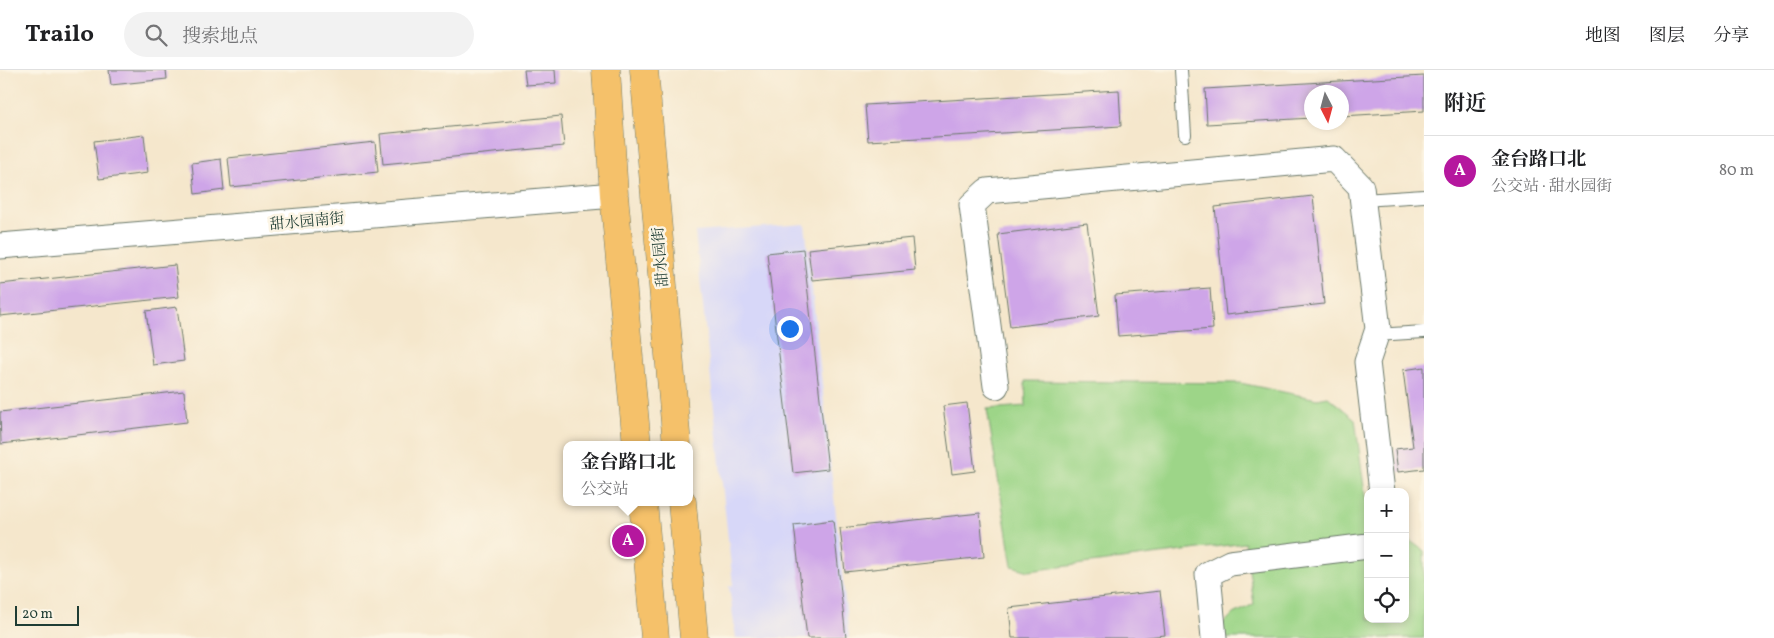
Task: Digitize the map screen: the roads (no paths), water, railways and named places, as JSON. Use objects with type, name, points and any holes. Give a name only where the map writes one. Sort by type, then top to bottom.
[{"type":"main road","points":[[606,70],[614,195],[637,441]]},
{"type":"main road","name":"甜水园街","points":[[644,70],[677,441]]},
{"type":"main road","points":[[643,506],[655,638]]},
{"type":"main road","points":[[682,506],[694,638]]},
{"type":"street","points":[[996,386],[972,205],[987,191],[1334,159],[1361,187],[1363,200],[1378,329],[1367,362],[1382,488]]},
{"type":"street","name":"甜水园南街","points":[[0,246],[614,195]]},
{"type":"street","points":[[1214,638],[1208,574],[1230,563],[1364,546]]},
{"type":"lane","points":[[1180,70],[1185,135]]},
{"type":"lane","points":[[1363,200],[1424,196]]},
{"type":"lane","points":[[1376,335],[1424,332]]},
{"type":"place","name":"金台路口北","points":[[628,541]]}]
